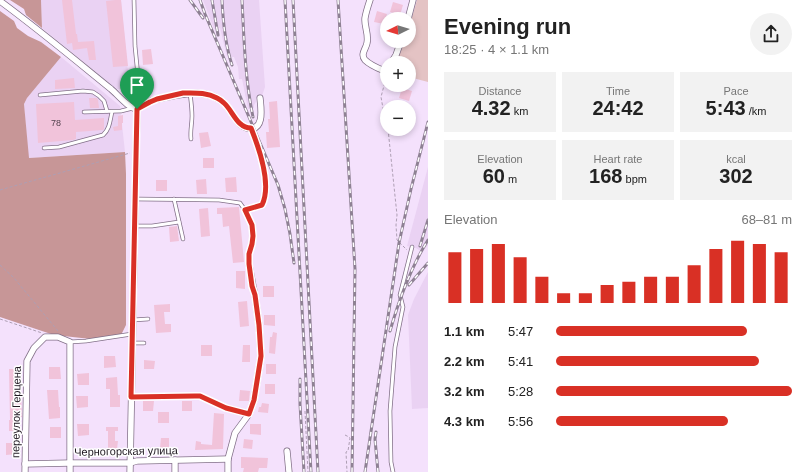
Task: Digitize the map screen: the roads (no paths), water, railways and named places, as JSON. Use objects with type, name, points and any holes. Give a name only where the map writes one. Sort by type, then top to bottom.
[{"type":"street","points":[[0,0],[135,109],[136,199],[132,320],[130,472]]},
{"type":"street","points":[[370,0],[365,19],[367,43],[363,51],[363,56],[365,60],[380,70]]},
{"type":"street","points":[[410,12],[413,0]]},
{"type":"street","points":[[135,109],[157,99],[183,93],[208,94],[216,97],[225,104],[242,126],[254,128],[259,124],[261,119],[260,98]]},
{"type":"street","points":[[228,472],[228,459],[235,433],[249,414],[254,400],[261,356],[255,295],[252,286],[249,264]]},
{"type":"street","name":"переулок Герцена","points":[[25,472],[27,361],[34,348],[45,337],[58,337],[67,341]]},
{"type":"street","points":[[67,341],[70,472]]},
{"type":"street","points":[[287,451],[289,472]]},
{"type":"street","name":"Черногорская улица","points":[[25,464],[228,459]]},
{"type":"street","points":[[175,460],[175,472]]},
{"type":"lane","points":[[84,112],[112,112],[135,109],[139,86],[135,46],[134,0]]},
{"type":"lane","points":[[40,95],[93,92],[104,101],[107,111]]},
{"type":"lane","points":[[190,93],[192,106],[190,131],[191,139]]},
{"type":"lane","points":[[44,148],[58,147],[102,135],[106,132],[109,126],[112,112]]},
{"type":"lane","points":[[245,210],[262,205],[266,195],[265,175],[261,155],[251,128]]},
{"type":"lane","points":[[136,199],[219,200],[240,203],[252,225],[253,236],[249,254],[249,264]]},
{"type":"lane","points":[[174,199],[183,239]]},
{"type":"lane","points":[[135,226],[152,226],[179,222]]},
{"type":"lane","points":[[393,472],[391,462],[390,411],[395,347],[403,307],[400,295],[412,247]]},
{"type":"lane","points":[[132,320],[148,320]]},
{"type":"lane","points":[[67,341],[86,341],[132,334]]},
{"type":"lane","points":[[132,343],[144,343]]},
{"type":"lane","points":[[131,397],[200,396],[226,408],[249,414]]},
{"type":"railway","points":[[190,0],[203,18]]},
{"type":"railway","points":[[200,0],[278,185],[285,209],[294,263]]},
{"type":"railway","points":[[212,0],[218,35]]},
{"type":"railway","points":[[222,0],[225,33],[232,65]]},
{"type":"railway","points":[[242,0],[244,44],[250,103],[253,117]]},
{"type":"railway","points":[[285,0],[311,472]]},
{"type":"railway","points":[[293,0],[318,472]]},
{"type":"railway","points":[[338,0],[355,269],[352,472]]},
{"type":"railway","points":[[365,472],[399,243],[428,122]]},
{"type":"railway","points":[[420,246],[428,220]]},
{"type":"railway","points":[[390,331],[406,284],[416,261],[428,240]]},
{"type":"railway","points":[[409,285],[428,263]]},
{"type":"railway","points":[[300,379],[304,472]]},
{"type":"railway","points":[[376,432],[375,439],[378,472]]}]
